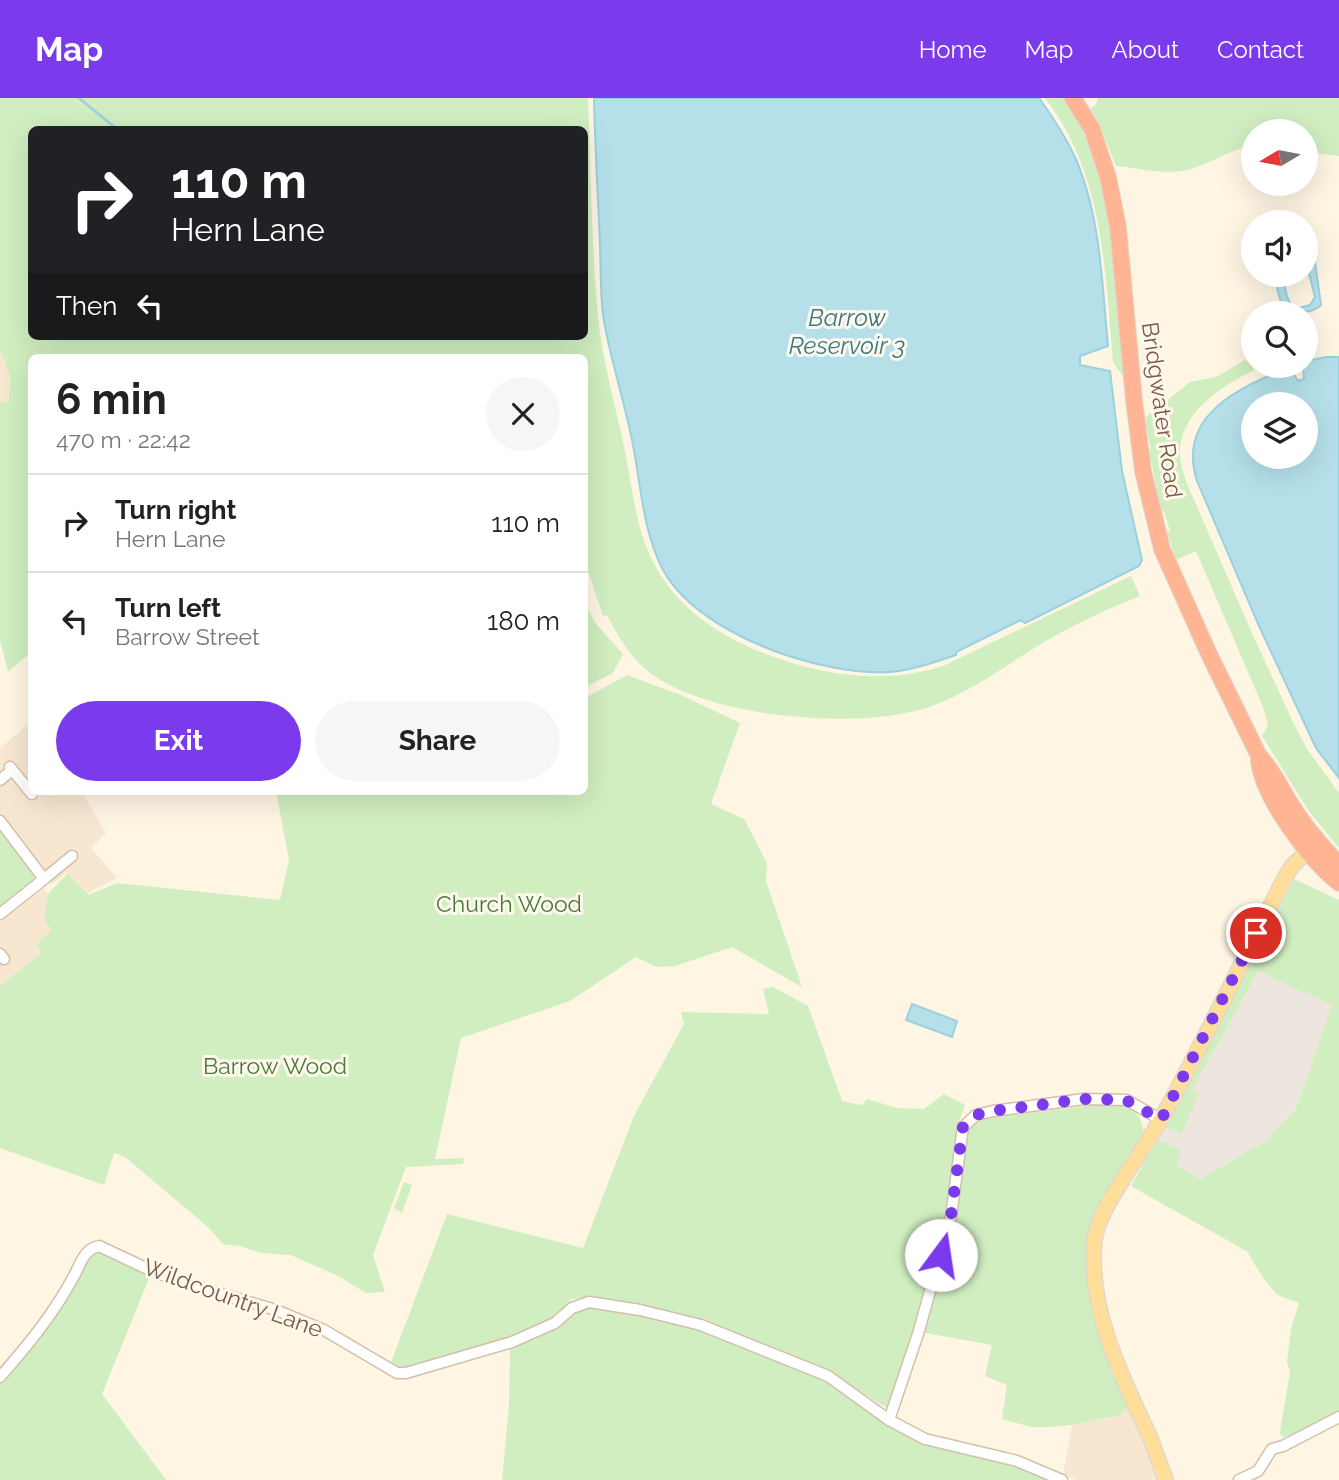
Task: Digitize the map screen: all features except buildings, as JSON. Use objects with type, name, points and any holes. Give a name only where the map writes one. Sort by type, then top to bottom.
[{"type":"highway","name":"Bridgwater Road","points":[[1073,98],[1091,129],[1108,177],[1118,227],[1143,471],[1162,549],[1259,756],[1270,768],[1299,816],[1339,864]]},
{"type":"highway","name":"Bridgwater Road","points":[[1259,756],[1260,771],[1281,812],[1307,852],[1339,883]]},
{"type":"highway","points":[[1299,816],[1310,839],[1311,846],[1307,852],[1333,854]]},
{"type":"main road","points":[[1166,1480],[1114,1357],[1102,1314],[1095,1264],[1098,1225],[1161,1120],[1284,879],[1292,866],[1307,852]]},
{"type":"street","points":[[0,780],[11,768],[28,789]]},
{"type":"street","points":[[0,821],[44,879]]},
{"type":"street","points":[[0,914],[72,856]]},
{"type":"street","points":[[889,1420],[918,1335],[951,1216],[963,1126],[975,1115],[1084,1099],[1126,1100],[1161,1120]]},
{"type":"street","name":"Wildcountry Lane","points":[[0,1377],[40,1331],[66,1291],[87,1251],[99,1246],[152,1271],[276,1310],[324,1330],[397,1373],[406,1373],[512,1342],[555,1323],[572,1308],[589,1302],[640,1310],[701,1325],[828,1376],[889,1420],[925,1439],[1017,1461],[1062,1480]]},
{"type":"street","points":[[1239,1480],[1253,1477],[1272,1449],[1339,1417]]},
{"type":"shaded area","points":[[0,349],[10,376],[9,401],[0,402]]},
{"type":"shaded area","points":[[28,725],[28,795],[83,795],[106,833],[91,848],[117,878],[88,893],[67,872],[52,884],[0,814],[0,748]]},
{"type":"shaded area","points":[[44,888],[48,894],[44,919],[53,930],[41,953],[0,986],[0,922]]},
{"type":"shaded area","points":[[1257,971],[1333,1004],[1296,1107],[1266,1141],[1201,1179],[1177,1166],[1157,1140],[1165,1127],[1180,1133],[1199,1094],[1192,1090]]},
{"type":"shaded area","points":[[1129,1404],[1144,1427],[1159,1480],[1077,1480],[1063,1475],[1072,1425],[1120,1415]]},
{"type":"green space","points":[[0,98],[588,98],[596,289],[606,367],[641,532],[662,577],[688,608],[736,641],[773,657],[830,672],[887,676],[943,666],[1131,576],[1140,596],[1067,629],[974,686],[929,707],[863,718],[781,715],[740,708],[701,698],[668,684],[643,667],[623,642],[607,615],[603,616],[588,571],[588,354],[28,354],[28,655],[8,672],[0,640],[0,402],[9,401],[10,376],[0,349]]},
{"type":"green space","points":[[1045,98],[1065,98],[1095,163],[1111,233],[1124,378],[1113,362],[1104,259],[1090,191],[1065,127]]},
{"type":"green space","points":[[1098,98],[1339,98],[1339,156],[1318,153],[1318,119],[1241,119],[1241,149],[1200,166],[1165,172],[1116,166],[1090,108],[1095,106]]},
{"type":"green space","points":[[1241,362],[1241,377],[1210,398],[1190,420],[1183,433],[1181,463],[1188,486],[1294,724],[1307,749],[1339,793],[1339,848],[1308,810],[1262,736],[1268,725],[1263,707],[1196,551],[1176,560],[1164,511],[1161,512],[1144,419],[1190,382],[1216,377]]},
{"type":"green space","points":[[588,609],[596,624],[623,654],[613,673],[588,686]]},
{"type":"green space","points":[[627,675],[683,696],[740,723],[711,804],[744,819],[767,863],[766,881],[802,987],[732,947],[675,966],[657,967],[636,957],[570,1001],[461,1038],[435,1159],[464,1158],[463,1164],[406,1167],[373,1255],[385,1292],[366,1293],[340,1277],[291,1255],[261,1253],[223,1244],[208,1227],[125,1157],[114,1153],[104,1185],[0,1148],[0,986],[41,953],[37,944],[52,930],[44,919],[48,894],[68,873],[89,895],[117,883],[280,900],[289,860],[277,795],[588,795],[588,696]]},
{"type":"green space","points":[[0,827],[35,872],[35,878],[28,888],[0,909]]},
{"type":"green space","points":[[1294,879],[1339,900],[1339,1411],[1283,1437],[1280,1434],[1290,1372],[1287,1362],[1291,1329],[1299,1303],[1274,1291],[1248,1252],[1131,1186],[1157,1140],[1181,1150],[1177,1166],[1201,1179],[1266,1141],[1296,1108],[1332,1005],[1258,971],[1192,1090],[1199,1094],[1181,1134],[1165,1127]]},
{"type":"green space","points":[[773,987],[808,1006],[842,1101],[862,1105],[867,1099],[897,1108],[924,1109],[944,1094],[965,1105],[957,1127],[955,1173],[949,1213],[894,1397],[887,1408],[837,1377],[742,1335],[670,1312],[600,1299],[570,1299],[567,1308],[560,1315],[516,1336],[406,1369],[390,1365],[447,1214],[583,1248],[634,1116],[684,1024],[681,1012],[769,1014],[763,989]]},
{"type":"green space","points":[[1094,1105],[1121,1106],[1134,1111],[1142,1124],[1144,1135],[1099,1212],[1101,1335],[1114,1375],[1129,1404],[1120,1415],[1072,1425],[1031,1427],[1002,1419],[1007,1385],[985,1376],[992,1345],[921,1332],[969,1127],[983,1119]]},
{"type":"green space","points":[[404,1182],[412,1185],[402,1213],[394,1208]]},
{"type":"green space","points":[[94,1252],[111,1254],[150,1276],[102,1394],[166,1480],[0,1480],[0,1380],[49,1326],[88,1260]]},
{"type":"green space","points":[[587,1306],[640,1312],[701,1329],[838,1387],[906,1435],[926,1444],[993,1457],[1056,1480],[502,1480],[509,1406],[510,1348]]},
{"type":"water","name":"Barrow Reservoir 3","points":[[594,98],[1039,98],[1074,155],[1092,208],[1108,346],[1080,356],[1080,365],[1110,371],[1122,471],[1142,560],[1139,566],[1025,623],[1021,620],[956,652],[956,655],[915,668],[890,672],[830,667],[796,658],[762,646],[702,613],[679,592],[655,553],[607,336],[601,293]]},
{"type":"water","points":[[1318,284],[1321,305],[1318,307],[1318,301],[1312,301],[1315,297],[1312,287],[1318,287]]},
{"type":"water","points":[[1277,287],[1286,287],[1289,301],[1281,301]]},
{"type":"water","points":[[1339,357],[1339,778],[1316,748],[1259,626],[1197,481],[1193,458],[1195,438],[1204,421],[1232,395],[1264,378],[1296,378],[1298,381],[1318,378],[1318,359]]},
{"type":"water","points":[[912,1004],[957,1021],[952,1037],[906,1020]]},
{"type":"waterway","points":[[79,98],[113,126]]},
{"type":"route","points":[[941,1255],[951,1216],[963,1126],[975,1115],[1084,1099],[1126,1100],[1161,1120],[1256,933]]},
{"type":"park label","name":"Church Wood","points":[[509,904]]},
{"type":"park label","name":"Barrow Wood","points":[[275,1066]]}]
